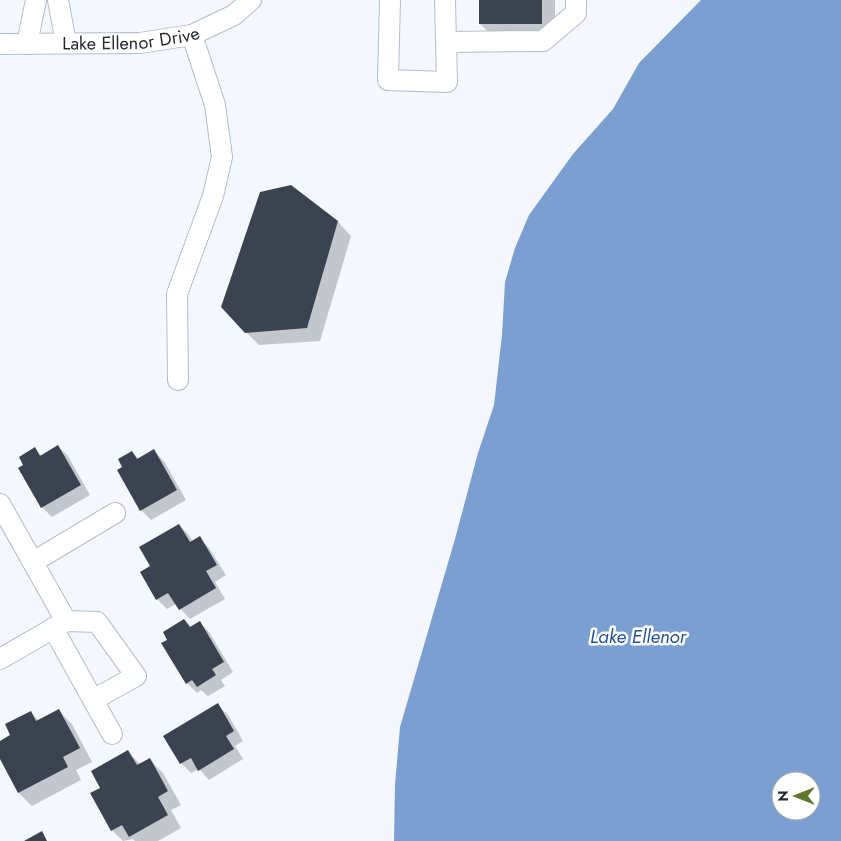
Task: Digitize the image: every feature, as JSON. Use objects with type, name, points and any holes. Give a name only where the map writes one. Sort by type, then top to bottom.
[{"type":"street","points":[[27,44],[36,0]]},
{"type":"street","points":[[58,0],[66,43]]},
{"type":"street","name":"Lake Ellenor Drive","points":[[0,44],[140,42],[192,35],[234,16],[251,0]]},
{"type":"street","points":[[390,0],[388,80],[447,82],[445,0]]},
{"type":"street","points":[[446,42],[543,42],[576,13],[576,0]]},
{"type":"street","points":[[178,380],[177,294],[213,196],[222,157],[215,105],[192,35]]},
{"type":"street","points":[[0,504],[32,562],[93,700],[112,734]]},
{"type":"street","points":[[32,562],[115,513]]},
{"type":"street","points":[[0,659],[60,624],[97,622],[136,676],[93,700]]},
{"type":"water","name":"Lake Ellenor","points":[[701,0],[841,0],[841,841],[394,841],[395,785],[400,727],[478,453],[494,405],[502,335],[505,282],[515,248],[529,215],[573,154],[613,109],[639,63]]},
{"type":"building","points":[[479,0],[542,0],[542,24],[479,24]]},
{"type":"building","points":[[291,185],[338,221],[307,328],[245,333],[221,307],[260,192]]},
{"type":"building","points":[[58,445],[81,485],[41,508],[18,468],[23,465],[19,457],[35,447],[40,456]]},
{"type":"building","points":[[154,449],[177,490],[140,511],[117,470],[122,467],[118,459],[132,451],[137,459]]},
{"type":"building","points":[[179,524],[190,542],[200,536],[217,565],[206,571],[216,588],[179,610],[168,593],[156,600],[140,572],[150,566],[139,547]]},
{"type":"building","points":[[184,619],[190,627],[200,621],[224,662],[212,669],[216,675],[197,687],[192,680],[186,684],[161,643],[167,640],[163,632]]},
{"type":"building","points":[[218,703],[234,731],[226,736],[234,749],[198,771],[191,758],[180,764],[163,736]]},
{"type":"building","points":[[59,709],[80,748],[63,757],[68,767],[18,793],[0,759],[0,741],[10,735],[5,724],[31,711],[36,721]]},
{"type":"building","points":[[128,750],[137,765],[150,758],[168,791],[158,797],[168,815],[129,837],[122,825],[111,831],[90,793],[100,788],[91,771]]},
{"type":"building","points":[[42,831],[47,841],[24,841]]}]
